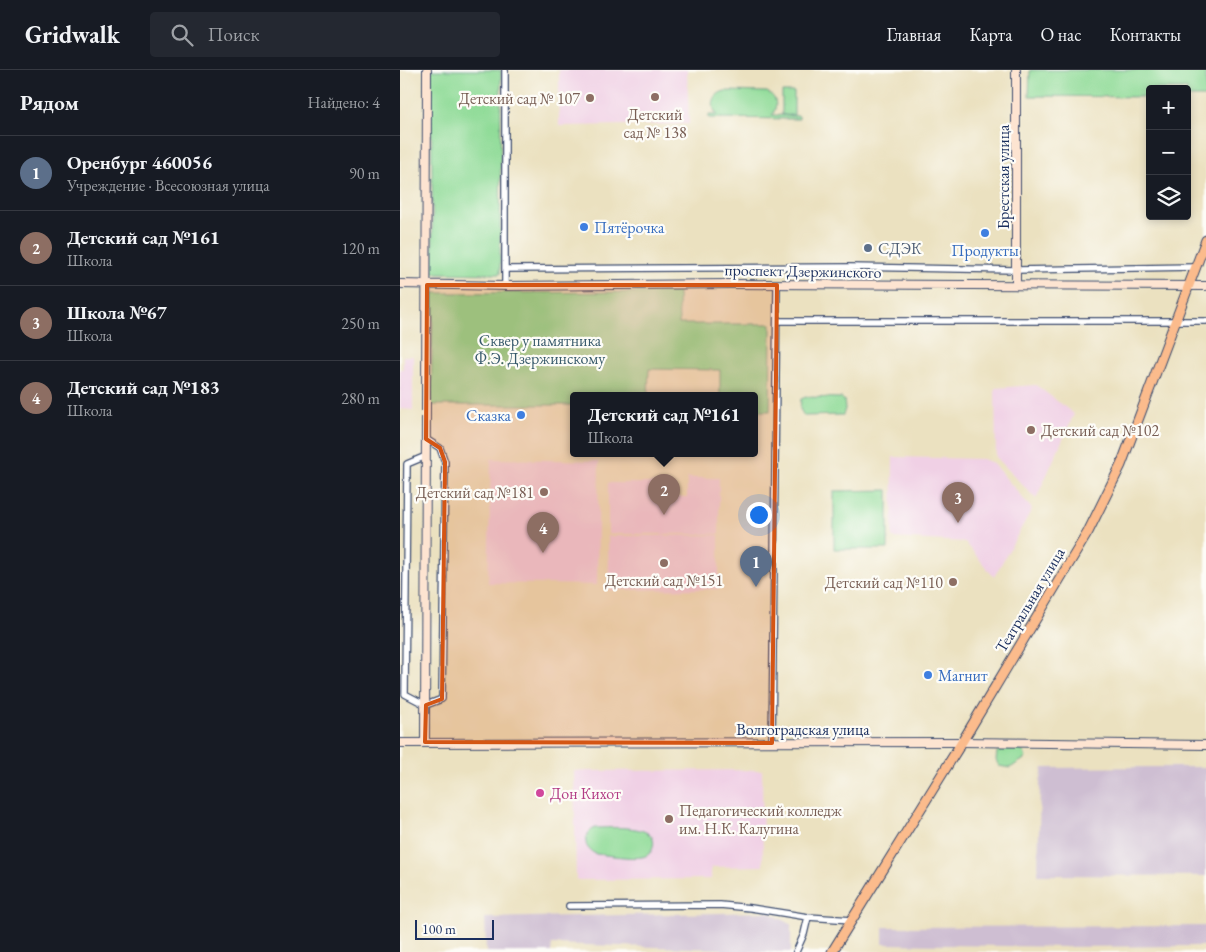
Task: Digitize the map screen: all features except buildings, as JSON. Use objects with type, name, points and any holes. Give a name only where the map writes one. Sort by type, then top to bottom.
[{"type":"main road","points":[[425,742],[426,70]]},
{"type":"main road","name":"Брестская улица","points":[[1016,70],[1016,285]]},
{"type":"main road","name":"Театральная улица","points":[[832,952],[962,742],[1069,564],[1105,499],[1121,465],[1206,240]]},
{"type":"main road","name":"проспект Дзержинского","points":[[400,284],[505,286],[777,284],[1206,286]]},
{"type":"main road","name":"Волгоградская улица","points":[[400,742],[962,742],[1206,745]]},
{"type":"street","points":[[505,70],[505,286]]},
{"type":"street","points":[[505,268],[860,267],[1016,270],[1196,267]]},
{"type":"street","points":[[772,743],[777,284]]},
{"type":"street","points":[[777,321],[1206,321]]},
{"type":"street","points":[[426,440],[440,448],[445,462],[442,699],[426,705],[405,694],[407,464],[426,456]]},
{"type":"street","points":[[569,906],[720,905],[808,917],[852,920]]},
{"type":"street","points":[[797,950],[804,934],[808,917]]},
{"type":"highlighted area","points":[[427,285],[777,285],[772,743],[425,742],[426,705],[442,699],[445,462],[440,448],[426,439]]},
{"type":"shaded area","points":[[559,70],[687,70],[689,124],[559,126]]},
{"type":"shaded area","points":[[403,356],[413,356],[413,410],[400,409],[400,369],[403,369]]},
{"type":"shaded area","name":"Детский сад №102","points":[[1036,385],[1074,414],[1036,499],[996,457],[995,388]]},
{"type":"shaded area","points":[[893,457],[983,459],[993,463],[1032,509],[994,577],[965,542],[892,538]]},
{"type":"shaded area","points":[[491,459],[599,461],[597,585],[488,583]]},
{"type":"shaded area","points":[[687,478],[719,478],[719,534],[608,534],[608,483],[664,483],[664,497],[687,497]]},
{"type":"shaded area","name":"Детский сад №151","points":[[719,535],[719,589],[609,590],[608,536]]},
{"type":"shaded area","points":[[1206,767],[1206,876],[1038,875],[1040,783],[1043,768]]},
{"type":"shaded area","name":"Педагогический колледж им. Н.К. Калугина","points":[[762,770],[763,866],[711,867],[711,879],[576,880],[574,771]]},
{"type":"shaded area","points":[[768,912],[791,924],[791,952],[722,952],[722,949],[552,944],[551,952],[486,952],[485,918]]},
{"type":"shaded area","points":[[1206,926],[1206,946],[1063,947],[883,944],[883,927]]},
{"type":"green space","points":[[431,70],[501,70],[500,274],[433,273]]},
{"type":"green space","points":[[1030,70],[1206,70],[1206,97],[1191,97],[1191,85],[1146,85],[1146,97],[1029,96]]},
{"type":"green space","points":[[725,91],[767,92],[776,102],[772,115],[799,116],[799,119],[709,118],[709,115],[717,115],[713,104],[715,97]]},
{"type":"green space","points":[[782,92],[794,92],[794,115],[782,115]]},
{"type":"green space","name":"Сквер у памятника Ф.Э. Дзержинскому","points":[[678,292],[679,324],[771,324],[770,411],[758,411],[758,392],[720,392],[720,370],[649,369],[648,392],[570,392],[570,405],[431,405],[433,293]]},
{"type":"green space","points":[[806,397],[841,398],[844,400],[845,409],[843,415],[804,416],[800,409],[801,399]]},
{"type":"green space","points":[[888,490],[888,549],[834,549],[834,491]]},
{"type":"green space","points":[[1003,747],[1016,747],[1024,752],[1026,758],[1010,768],[999,766],[996,760],[997,752]]},
{"type":"green space","points":[[595,828],[632,828],[642,830],[653,839],[653,847],[649,854],[642,857],[596,854],[586,845],[586,837]]},
{"type":"place","name":"Детский сад № 138","points":[[655,97]]},
{"type":"place","name":"Детский сад № 107","points":[[590,98]]},
{"type":"place","name":"Пятёрочка","points":[[584,227]]},
{"type":"place","name":"Продукты","points":[[985,233]]},
{"type":"place","name":"СДЭК","points":[[868,248]]},
{"type":"place","name":"Сказка","points":[[521,415]]},
{"type":"place","name":"Детский сад №102","points":[[1031,430]]},
{"type":"place","name":"Детский сад №181","points":[[544,492]]},
{"type":"place","name":"Детский сад №161","points":[[664,515]]},
{"type":"place","name":"Школа №67","points":[[958,523]]},
{"type":"place","name":"Детский сад №183","points":[[543,553]]},
{"type":"place","name":"Детский сад №151","points":[[664,563]]},
{"type":"place","name":"Детский сад №110","points":[[953,582]]},
{"type":"place","name":"Оренбург 460056","points":[[756,587]]},
{"type":"place","name":"Магнит","points":[[928,675]]},
{"type":"place","name":"Дон Кихот","points":[[540,793]]},
{"type":"place","name":"Педагогический колледж им. Н.К. Калугина","points":[[669,819]]}]
